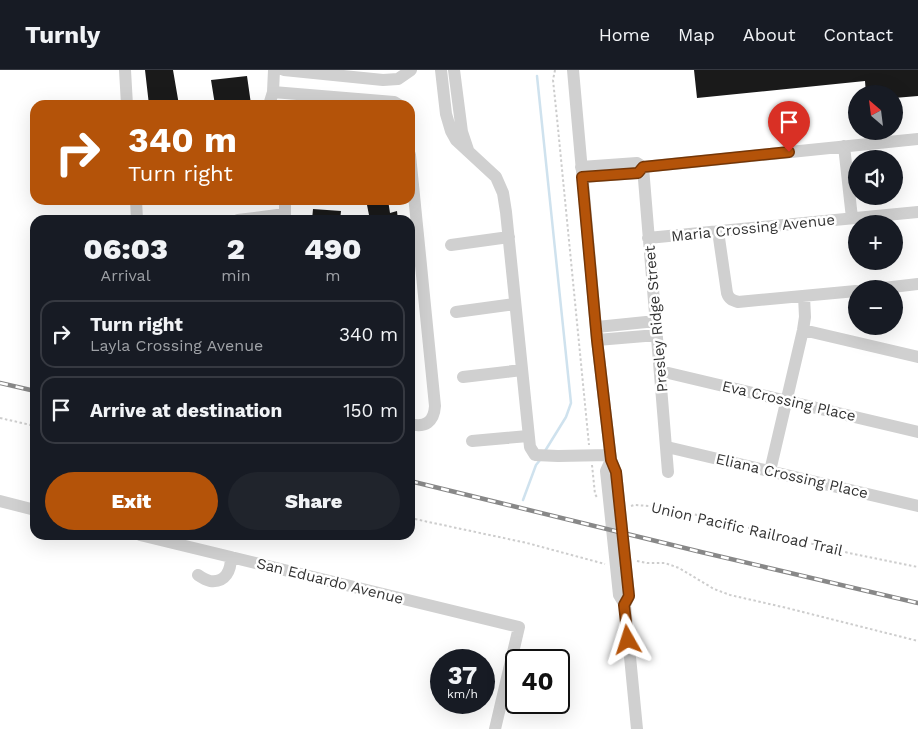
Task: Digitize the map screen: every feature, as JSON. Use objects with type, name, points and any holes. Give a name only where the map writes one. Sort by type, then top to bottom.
[{"type":"street","points":[[124,70],[127,100]]},
{"type":"street","points":[[271,100],[273,92],[274,70]]},
{"type":"street","points":[[284,70],[384,80],[398,79],[411,70]]},
{"type":"street","points":[[441,70],[446,114],[451,131],[456,140],[496,177],[504,193],[530,447],[535,455],[611,457]]},
{"type":"street","points":[[454,70],[462,132],[469,152]]},
{"type":"street","points":[[573,70],[597,333],[611,457],[616,472],[621,563],[629,596],[624,605],[637,729]]},
{"type":"street","points":[[273,92],[370,100]]},
{"type":"street","points":[[582,172],[637,163],[643,167],[918,139]]},
{"type":"street","points":[[844,146],[852,215]]},
{"type":"street","name":"Presley Ridge Street","points":[[643,167],[668,472]]},
{"type":"street","name":"Maria Crossing Avenue","points":[[885,215],[918,212]]},
{"type":"street","name":"Maria Crossing Avenue","points":[[648,238],[848,218]]},
{"type":"street","points":[[718,231],[727,293],[733,301],[848,292]]},
{"type":"street","points":[[451,245],[509,237]]},
{"type":"street","points":[[415,251],[435,406],[433,418],[424,425],[415,425]]},
{"type":"street","points":[[903,286],[918,284]]},
{"type":"street","points":[[770,471],[803,330],[805,317],[804,296]]},
{"type":"street","points":[[456,312],[515,304]]},
{"type":"street","points":[[597,333],[639,322],[656,321]]},
{"type":"street","points":[[639,322],[641,336]]},
{"type":"street","points":[[803,330],[918,357]]},
{"type":"street","points":[[597,333],[641,336],[657,334]]},
{"type":"street","points":[[463,377],[522,370]]},
{"type":"street","name":"Eva Crossing Place","points":[[660,371],[918,432]]},
{"type":"street","points":[[472,441],[528,436]]},
{"type":"street","name":"Eliana Crossing Place","points":[[667,447],[918,506]]},
{"type":"street","points":[[0,501],[30,509]]},
{"type":"street","name":"San Eduardo Avenue","points":[[161,540],[520,627],[495,729]]},
{"type":"street","points":[[198,575],[209,581],[220,580],[227,575],[231,567],[231,557]]},
{"type":"path","points":[[555,70],[553,80],[595,494]]},
{"type":"path","points":[[0,418],[30,425]]},
{"type":"path","name":"Union Pacific Railroad Trail","points":[[630,509],[634,505],[665,507],[849,553],[918,567]]},
{"type":"path","points":[[415,519],[527,543],[606,564],[637,561],[665,563],[690,573],[714,588],[730,595],[918,641]]},
{"type":"building","points":[[145,70],[173,70],[178,100],[148,100]]},
{"type":"building","points":[[694,70],[918,70],[918,96],[903,97],[903,85],[865,85],[865,81],[697,98]]},
{"type":"building","points":[[247,76],[250,100],[214,100],[211,80]]},
{"type":"building","points":[[367,205],[389,205],[390,213],[397,211],[397,215],[369,215]]},
{"type":"building","points":[[313,209],[341,211],[341,215],[312,215]]},
{"type":"waterway","points":[[537,76],[571,403],[566,417],[545,451]]},
{"type":"waterway","points":[[523,500],[536,465],[540,460]]},
{"type":"railway","points":[[0,383],[30,390]]},
{"type":"railway","points":[[415,482],[918,603]]},
{"type":"route","points":[[628,640],[624,605],[629,596],[616,472],[611,460],[597,340],[582,177],[638,173],[643,167],[789,152]]}]
